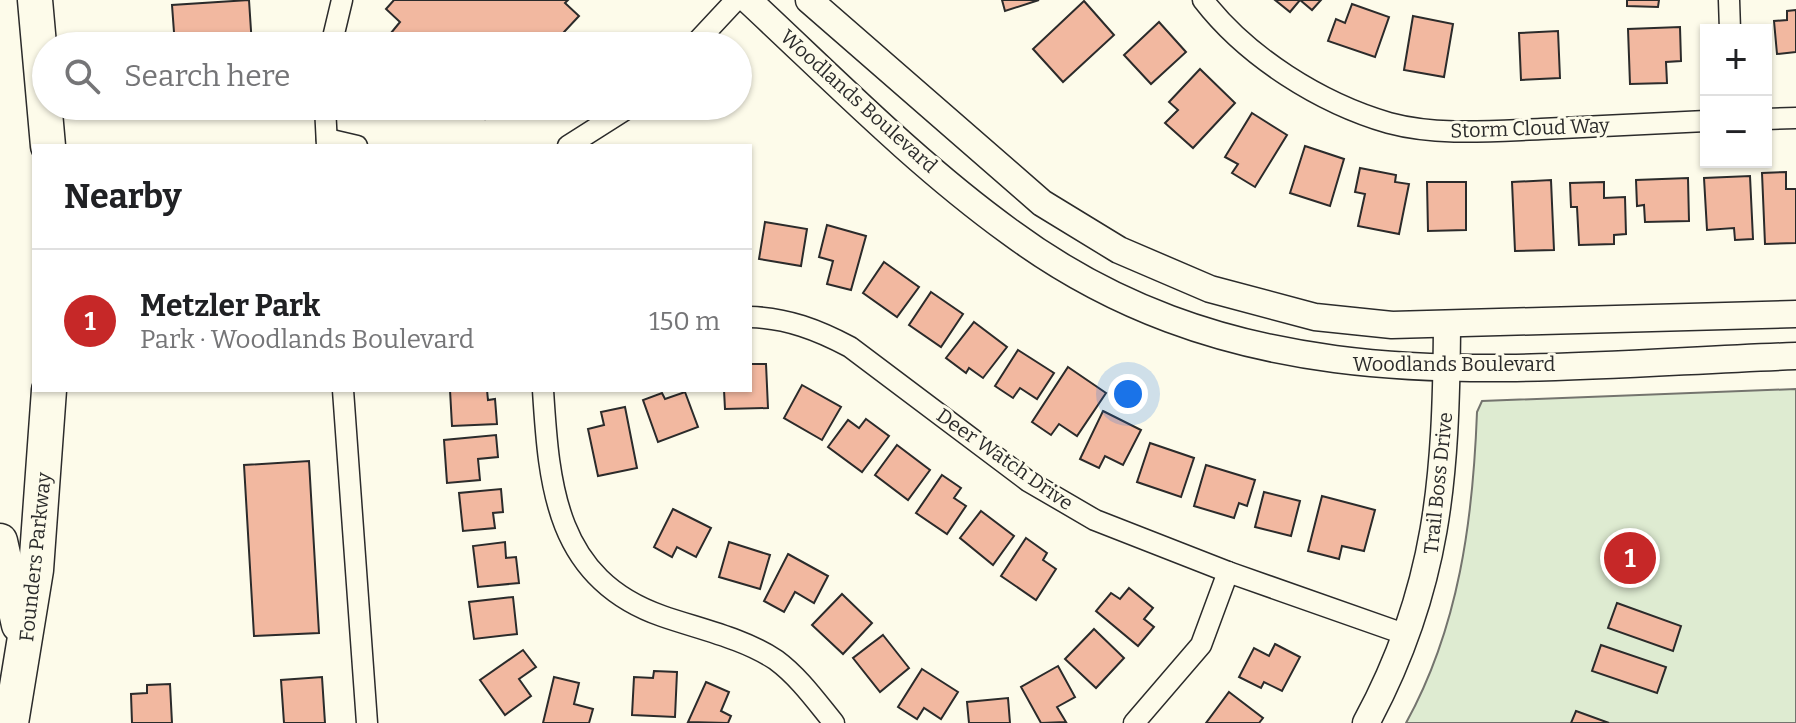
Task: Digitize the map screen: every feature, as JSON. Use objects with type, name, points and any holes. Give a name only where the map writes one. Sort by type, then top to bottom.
[{"type":"highway","points":[[35,0],[38,32]]},
{"type":"highway","points":[[46,120],[48,144]]},
{"type":"highway","name":"Founders Parkway","points":[[11,723],[36,570],[49,392]]},
{"type":"highway","points":[[0,541],[24,653]]},
{"type":"street","points":[[334,32],[342,0]]},
{"type":"street","points":[[706,32],[736,0]]},
{"type":"street","name":"Woodlands Boulevard","points":[[748,0],[979,207],[1048,258],[1105,290],[1193,329],[1275,352],[1359,365],[1447,367],[1796,356]]},
{"type":"street","name":"Woodlands Boulevard","points":[[809,0],[1006,175],[1042,203],[1119,250],[1210,289],[1282,309],[1352,321],[1447,326],[1796,314]]},
{"type":"street","name":"Storm Cloud Way","points":[[1203,0],[1247,45],[1291,77],[1390,123],[1440,131],[1495,131],[1700,121]]},
{"type":"street","points":[[1729,0],[1730,24]]},
{"type":"street","points":[[1772,119],[1796,118]]},
{"type":"street","points":[[326,120],[327,143]]},
{"type":"street","points":[[571,144],[609,120]]},
{"type":"street","name":"Deer Watch Drive","points":[[752,317],[782,320],[807,327],[850,347],[1062,503],[1095,520],[1228,572],[1407,635]]},
{"type":"street","name":"Trail Boss Drive","points":[[1366,723],[1407,635],[1427,575],[1438,510],[1447,326]]},
{"type":"street","points":[[343,392],[367,723]]},
{"type":"street","points":[[543,392],[548,473],[559,510],[587,567],[627,602],[746,645],[775,660],[797,679],[834,723]]},
{"type":"street","points":[[1134,723],[1201,645],[1228,572]]},
{"type":"green space","points":[[1796,389],[1796,723],[1406,723],[1424,687],[1451,611],[1467,533],[1477,412],[1482,401]]},
{"type":"building","points":[[249,0],[251,32],[174,32],[172,5]]},
{"type":"building","points":[[394,0],[568,0],[565,3],[579,16],[564,32],[392,32],[400,22],[386,9]]},
{"type":"building","points":[[1002,0],[1039,0],[1005,11]]},
{"type":"building","points":[[1275,0],[1300,0],[1290,12]]},
{"type":"building","points":[[1300,0],[1321,0],[1312,10]]},
{"type":"building","points":[[1627,0],[1659,0],[1658,7],[1627,6]]},
{"type":"building","points":[[1084,1],[1114,35],[1063,82],[1033,49]]},
{"type":"building","points":[[1352,4],[1389,17],[1375,57],[1328,41],[1336,19],[1345,23]]},
{"type":"building","points":[[1796,10],[1796,52],[1777,54],[1774,21],[1787,20],[1787,11]]},
{"type":"building","points":[[1413,16],[1453,24],[1444,77],[1404,70]]},
{"type":"building","points":[[1159,22],[1186,52],[1151,84],[1124,55]]},
{"type":"building","points":[[1680,27],[1681,61],[1666,62],[1667,83],[1630,84],[1628,29]]},
{"type":"building","points":[[1558,31],[1560,78],[1521,80],[1519,33]]},
{"type":"building","points":[[1200,69],[1235,103],[1193,148],[1165,123],[1178,110],[1169,102]]},
{"type":"building","points":[[1252,113],[1287,135],[1255,187],[1232,173],[1238,164],[1225,157]]},
{"type":"building","points":[[1305,146],[1344,159],[1330,206],[1290,193]]},
{"type":"building","points":[[1360,168],[1396,175],[1395,182],[1409,184],[1399,234],[1358,226],[1365,194],[1355,192]]},
{"type":"building","points":[[1786,172],[1786,189],[1796,189],[1796,243],[1765,244],[1762,173]]},
{"type":"building","points":[[1750,176],[1753,239],[1735,240],[1734,228],[1707,230],[1704,178]]},
{"type":"building","points":[[1688,178],[1689,221],[1645,222],[1644,205],[1637,206],[1636,180]]},
{"type":"building","points":[[1551,180],[1554,250],[1515,251],[1512,182]]},
{"type":"building","points":[[1427,182],[1466,182],[1466,230],[1428,231]]},
{"type":"building","points":[[1604,182],[1604,198],[1625,197],[1626,234],[1614,235],[1614,244],[1579,245],[1577,207],[1571,207],[1570,183]]},
{"type":"building","points":[[765,222],[807,229],[801,266],[759,259]]},
{"type":"building","points":[[827,225],[866,236],[851,290],[827,284],[833,261],[819,257]]},
{"type":"building","points":[[884,262],[919,287],[897,317],[863,293]]},
{"type":"building","points":[[931,292],[963,314],[941,347],[909,325]]},
{"type":"building","points":[[974,322],[1007,347],[983,378],[969,368],[966,373],[946,358]]},
{"type":"building","points":[[1018,350],[1054,373],[1037,399],[1020,388],[1013,398],[995,386]]},
{"type":"building","points":[[752,364],[766,364],[768,408],[725,409],[724,392],[752,392]]},
{"type":"building","points":[[1068,367],[1106,393],[1077,436],[1059,424],[1051,435],[1032,422]]},
{"type":"building","points":[[802,385],[841,407],[822,440],[784,418]]},
{"type":"building","points":[[450,392],[487,392],[488,400],[495,399],[497,424],[452,426]]},
{"type":"building","points":[[685,392],[698,427],[658,442],[643,400],[662,393],[665,399]]},
{"type":"building","points":[[625,407],[637,468],[598,476],[588,429],[604,425],[601,412]]},
{"type":"building","points":[[1103,411],[1141,430],[1123,465],[1105,456],[1099,468],[1080,459]]},
{"type":"building","points":[[866,419],[889,436],[862,472],[828,447],[848,420],[859,428]]},
{"type":"building","points":[[496,435],[498,457],[478,459],[480,480],[447,483],[444,440]]},
{"type":"building","points":[[1150,443],[1194,458],[1181,497],[1137,482]]},
{"type":"building","points":[[897,445],[930,470],[908,500],[875,475]]},
{"type":"building","points":[[309,461],[319,633],[254,636],[244,465]]},
{"type":"building","points":[[1206,465],[1255,480],[1247,506],[1239,503],[1234,518],[1194,506]]},
{"type":"building","points":[[942,475],[961,488],[954,498],[966,506],[947,534],[916,513]]},
{"type":"building","points":[[501,489],[503,512],[493,513],[495,528],[463,531],[459,493]]},
{"type":"building","points":[[1264,492],[1300,501],[1291,536],[1255,527]]},
{"type":"building","points":[[1322,496],[1375,510],[1364,551],[1342,546],[1339,559],[1308,551]]},
{"type":"building","points":[[673,509],[711,528],[696,557],[677,547],[672,557],[654,547]]},
{"type":"building","points":[[981,511],[1014,536],[993,565],[960,538]]},
{"type":"building","points":[[1026,538],[1047,553],[1043,560],[1056,569],[1036,600],[1001,576]]},
{"type":"building","points":[[505,542],[506,558],[516,557],[519,583],[478,587],[473,546]]},
{"type":"building","points":[[729,542],[770,555],[760,589],[719,577]]},
{"type":"building","points":[[788,554],[828,576],[814,603],[795,592],[784,612],[764,601]]},
{"type":"building","points":[[1129,588],[1153,608],[1144,619],[1154,627],[1138,646],[1096,611],[1111,593],[1120,599]]},
{"type":"building","points":[[842,594],[872,623],[843,654],[812,625]]},
{"type":"building","points":[[513,597],[517,634],[474,639],[469,602]]},
{"type":"building","points":[[1617,603],[1681,626],[1673,651],[1608,628]]},
{"type":"building","points":[[1094,629],[1124,658],[1096,688],[1065,659]]},
{"type":"building","points":[[883,635],[909,668],[880,692],[853,658]]},
{"type":"building","points":[[1275,644],[1300,657],[1282,691],[1264,682],[1261,688],[1239,677],[1254,648],[1269,656]]},
{"type":"building","points":[[1601,645],[1666,667],[1657,693],[1592,671]]},
{"type":"building","points":[[523,650],[536,667],[519,679],[531,696],[505,715],[480,680]]},
{"type":"building","points":[[1058,666],[1075,697],[1057,707],[1066,722],[1041,723],[1021,687]]},
{"type":"building","points":[[922,669],[958,692],[941,719],[924,708],[917,719],[898,707]]},
{"type":"building","points":[[654,671],[677,672],[675,717],[632,715],[634,677],[653,678]]},
{"type":"building","points":[[322,677],[325,723],[284,723],[281,680]]},
{"type":"building","points":[[554,677],[579,683],[574,704],[593,709],[589,723],[543,723]]},
{"type":"building","points":[[706,682],[729,692],[721,711],[731,716],[728,723],[688,722]]},
{"type":"building","points":[[170,684],[172,723],[132,723],[131,694],[147,693],[147,685]]},
{"type":"building","points":[[1229,692],[1263,718],[1259,723],[1206,723]]},
{"type":"building","points":[[1008,698],[1010,723],[969,723],[967,702]]},
{"type":"building","points":[[1576,711],[1609,723],[1571,723]]},
{"type":"place","name":"Metzler Park","points":[[1630,558]]}]
